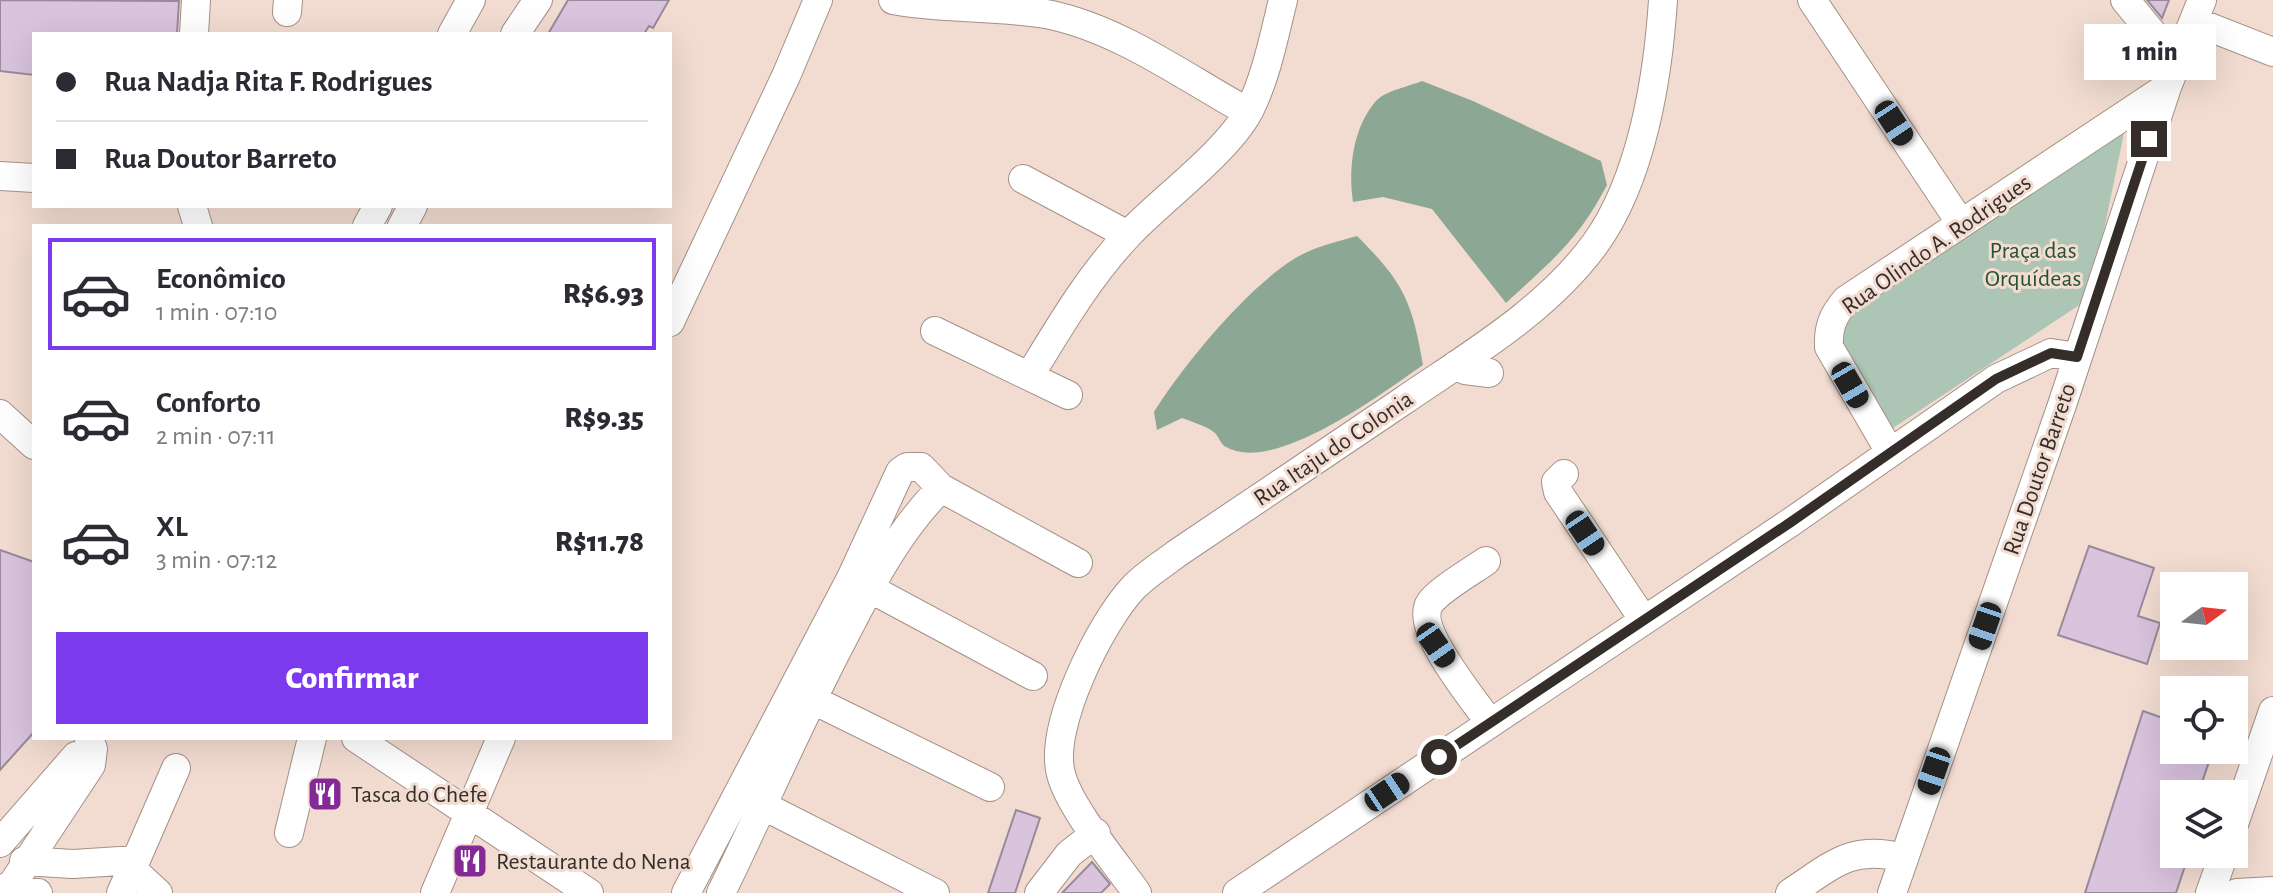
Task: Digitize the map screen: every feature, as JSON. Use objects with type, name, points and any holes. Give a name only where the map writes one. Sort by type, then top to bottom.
[{"type":"street","points":[[194,32],[196,0]]},
{"type":"street","points":[[453,32],[471,0]]},
{"type":"street","points":[[672,318],[786,76],[818,0]]},
{"type":"street","points":[[893,0],[929,7],[982,4],[1052,15],[1101,30],[1248,112]]},
{"type":"street","points":[[1030,375],[1090,281],[1128,235],[1230,136],[1248,112],[1263,74],[1283,0]]},
{"type":"street","name":"Rua Itaju do Colonia","points":[[1137,893],[1070,796],[1061,774],[1058,753],[1081,674],[1103,627],[1133,588],[1176,554],[1456,365],[1557,287],[1596,242],[1620,197],[1644,127],[1659,57],[1663,0]]},
{"type":"street","points":[[1812,0],[1960,222]]},
{"type":"street","points":[[2125,0],[2172,76]]},
{"type":"street","points":[[516,32],[534,2]]},
{"type":"street","points":[[2198,11],[2271,43]]},
{"type":"street","name":"Rua Doutor Barreto","points":[[1892,893],[2172,76],[2198,11]]},
{"type":"street","name":"Rua Olindo A. Rodrigues","points":[[1890,452],[1829,347],[1828,332],[1833,314],[1846,300],[2172,76]]},
{"type":"street","points":[[0,176],[32,178]]},
{"type":"street","points":[[1023,179],[1128,235]]},
{"type":"street","points":[[935,331],[1068,395]]},
{"type":"street","points":[[1237,893],[1996,379],[2038,357],[2064,352],[2077,357]]},
{"type":"street","points":[[1456,365],[1465,370],[1489,373]]},
{"type":"street","points":[[686,893],[738,793],[811,699],[860,584],[900,472],[907,467],[921,467],[941,488],[1078,563]]},
{"type":"street","points":[[1564,474],[1556,482],[1558,492],[1643,619]]},
{"type":"street","points":[[704,858],[725,885],[763,807],[776,745],[860,584],[941,488]]},
{"type":"street","points":[[1486,561],[1430,602],[1427,614],[1436,645],[1490,723]]},
{"type":"street","points":[[860,584],[1033,676]]},
{"type":"street","points":[[811,699],[990,787]]},
{"type":"street","points":[[2248,783],[2273,711]]},
{"type":"street","points":[[0,843],[88,740]]},
{"type":"street","points":[[3,890],[91,765],[93,749],[89,740]]},
{"type":"street","points":[[289,833],[312,740]]},
{"type":"street","points":[[359,740],[589,893]]},
{"type":"street","points":[[435,893],[500,740]]},
{"type":"street","points":[[129,874],[176,768]]},
{"type":"street","points":[[738,793],[935,893]]},
{"type":"street","points":[[1039,893],[1069,854],[1096,833]]},
{"type":"street","points":[[32,850],[56,864],[129,874],[158,893]]},
{"type":"street","points":[[1790,893],[1852,855],[1880,852],[1904,858]]},
{"type":"street","points":[[2210,893],[2219,868]]},
{"type":"street","points":[[3,890],[38,893]]},
{"type":"street","points":[[2237,893],[2273,891]]},
{"type":"green space","points":[[1422,81],[1473,101],[1601,161],[1607,185],[1585,221],[1550,262],[1506,303],[1432,209],[1383,197],[1353,202],[1351,176],[1354,149],[1368,111],[1385,94]]},
{"type":"green space","name":"Praça das Orquídeas","points":[[2125,128],[2090,298],[1890,430],[1831,329]]},
{"type":"green space","points":[[1357,236],[1385,266],[1403,293],[1415,324],[1423,365],[1328,427],[1272,450],[1247,453],[1226,447],[1212,431],[1182,418],[1157,430],[1154,412],[1201,348],[1243,301],[1305,253]]},
{"type":"building","points":[[0,0],[179,1],[177,32],[32,32],[32,75],[0,71]]},
{"type":"building","points":[[568,0],[669,0],[653,28],[649,26],[645,32],[549,32]]},
{"type":"building","points":[[2147,0],[2169,0],[2162,18]]},
{"type":"building","points":[[2089,546],[2154,568],[2138,616],[2160,623],[2147,664],[2058,635]]},
{"type":"building","points":[[0,550],[32,561],[32,734],[0,770]]},
{"type":"building","points":[[2143,711],[2160,717],[2160,764],[2208,764],[2203,780],[2160,780],[2160,868],[2184,868],[2176,893],[2085,893]]},
{"type":"building","points":[[1016,810],[1040,818],[1015,893],[988,893]]},
{"type":"building","points":[[1092,862],[1110,884],[1101,893],[1062,893]]},
{"type":"place","name":"Tasca do Chefe","points":[[325,794]]},
{"type":"place","name":"Restaurante do Nena","points":[[470,861]]},
{"type":"route","points":[[1439,757],[1791,522],[1996,379],[2051,353],[2064,352],[2077,357],[2149,139]]}]
